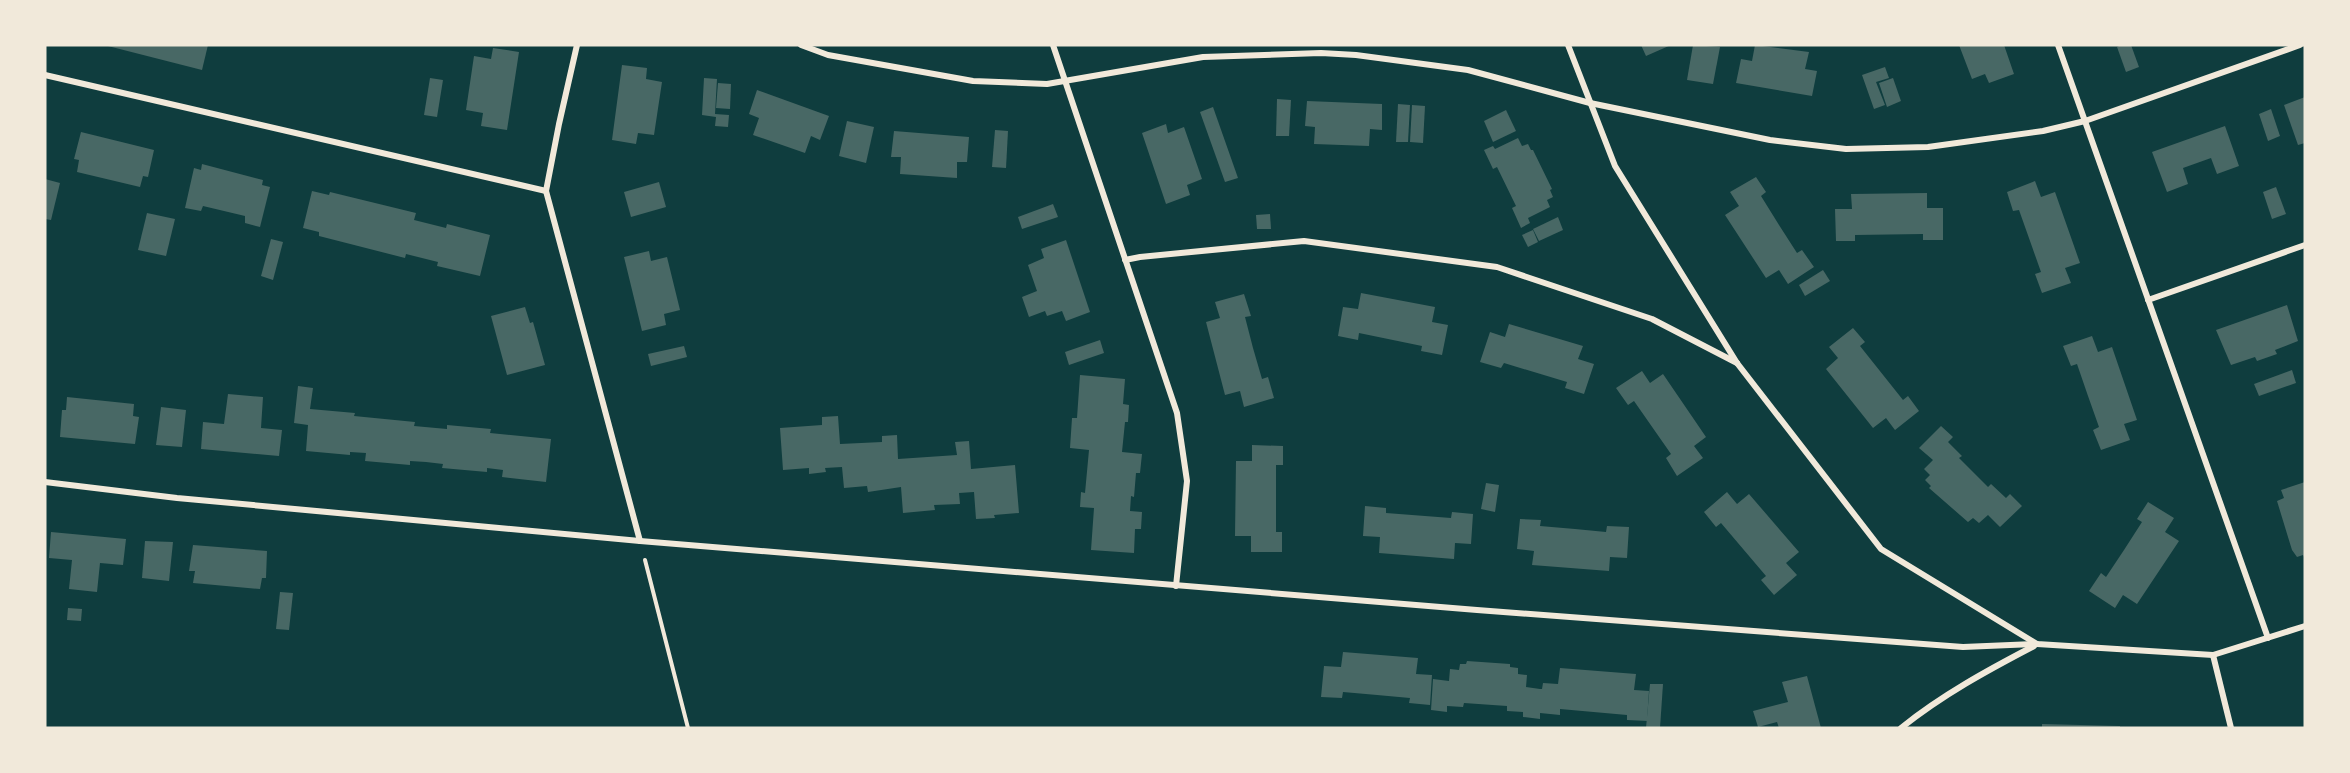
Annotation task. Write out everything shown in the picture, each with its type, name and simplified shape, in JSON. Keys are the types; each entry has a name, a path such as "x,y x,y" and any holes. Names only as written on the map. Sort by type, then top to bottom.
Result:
{"street":[{"path":"578,45 546,192 640,542"},
{"path":"801,45 828,55 973,81 1047,84 1203,57 1321,53 1356,55 1468,70 1590,103 1770,140 1846,149 1928,147 2043,131 2085,121 2300,45"},
{"path":"1053,45 1177,413 1187,482 1176,586"},
{"path":"1568,45 1615,166 1737,363 1881,549 2037,644"},
{"path":"2058,45 2268,638"},
{"path":"45,75 546,192"},
{"path":"1125,260 1304,241 1497,267 1652,319 1737,363"},
{"path":"2148,300 2305,244"},
{"path":"45,482 177,498 640,542 1963,647 2037,644 2213,655 2305,626"},
{"path":"1901,728 1921,712 1972,679 2037,644"},
{"path":"2213,655 2231,728"}],"path":[{"path":"640,542 688,728"}],"building":[{"path":"104,45 208,45 202,70"},
{"path":"1641,45 1671,45 1646,56"},
{"path":"1693,45 1720,47 1713,84 1687,80"},
{"path":"1755,45 1809,52 1805,69 1817,71 1812,96 1736,83 1741,59 1752,61"},
{"path":"1959,45 2004,45 2014,74 1989,83 1985,74 1972,79"},
{"path":"2131,45 2139,67 2126,72 2117,47"},
{"path":"493,48 519,52 507,130 481,126 483,113 466,110 474,56 491,59"},
{"path":"622,65 647,68 646,79 662,82 654,135 638,133 636,144 612,140"},
{"path":"1885,67 1889,78 1876,82 1885,105 1874,109 1862,75"},
{"path":"430,78 443,80 437,117 424,115"},
{"path":"704,78 717,79 715,114 729,115 728,127 715,126 716,117 702,115"},
{"path":"1893,78 1901,101 1887,107 1879,83"},
{"path":"718,83 731,84 730,109 716,108"},
{"path":"757,90 829,116 820,140 811,136 805,153 753,135 759,118 749,114"},
{"path":"2305,97 2305,143 2298,145 2284,105"},
{"path":"1277,99 1291,100 1289,136 1276,136"},
{"path":"1307,101 1382,104 1382,130 1370,129 1369,146 1314,144 1315,127 1305,126"},
{"path":"1398,104 1410,105 1408,142 1396,142"},
{"path":"1412,105 1425,106 1423,143 1410,142"},
{"path":"1213,107 1238,178 1225,182 1200,112"},
{"path":"2271,109 2280,136 2268,141 2259,114"},
{"path":"1506,110 1516,131 1493,142 1484,121"},
{"path":"847,121 874,127 866,163 839,156"},
{"path":"1166,124 1168,133 1184,127 1202,179 1187,185 1190,195 1166,204 1142,133"},
{"path":"2225,126 2239,166 2217,174 2211,158 2183,168 2188,184 2167,192 2152,152"},
{"path":"995,130 1008,131 1006,168 992,167"},
{"path":"894,131 969,137 967,162 957,162 957,178 900,174 901,157 891,157"},
{"path":"81,132 154,150 148,177 143,176 140,187 77,172 79,160 74,159"},
{"path":"1518,138 1522,146 1528,144 1533,150 1552,189 1550,190 1553,197 1547,200 1550,207 1528,218 1530,223 1521,228 1512,208 1516,206 1497,167 1493,169 1484,150 1493,146 1495,149"},
{"path":"202,164 263,180 262,185 270,187 260,227 245,223 245,216 203,206 201,211 185,208 194,168 201,170"},
{"path":"1756,177 1766,192 1761,196 1797,253 1802,250 1814,267 1788,284 1779,270 1766,278 1725,215 1739,206 1730,192"},
{"path":"45,179 60,183 51,220 45,219"},
{"path":"2035,181 2041,197 2055,192 2080,263 2065,268 2071,283 2042,293 2035,274 2041,272 2019,210 2013,211 2007,192"},
{"path":"659,182 666,207 631,217 624,192"},
{"path":"2276,187 2286,214 2272,219 2263,192"},
{"path":"312,191 329,195 330,192 416,213 414,220 446,228 447,224 490,235 480,276 437,266 438,262 406,254 405,258 319,236 319,232 303,228"},
{"path":"1927,193 1927,208 1943,208 1943,240 1923,240 1923,234 1855,235 1855,241 1836,241 1835,209 1852,209 1851,194"},
{"path":"1053,204 1058,217 1022,229 1018,217"},
{"path":"147,213 175,219 166,256 138,250"},
{"path":"1270,214 1271,229 1257,229 1256,215"},
{"path":"1558,217 1563,230 1539,241 1533,229"},
{"path":"1533,230 1538,242 1528,247 1522,235"},
{"path":"271,239 283,242 273,280 261,276"},
{"path":"1066,240 1090,312 1066,321 1062,311 1047,316 1045,311 1029,317 1022,297 1037,291 1028,265 1044,258 1041,249"},
{"path":"649,251 651,261 667,257 680,310 664,314 666,325 642,331 624,257"},
{"path":"1823,270 1830,281 1805,296 1799,285"},
{"path":"1361,293 1435,307 1432,322 1448,325 1442,355 1421,351 1422,346 1359,333 1358,340 1338,336 1343,307 1358,309"},
{"path":"1244,294 1251,316 1245,317 1253,348 1262,379 1268,377 1274,398 1244,407 1240,391 1225,395 1206,322 1220,318 1215,302"},
{"path":"2287,305 2298,341 2275,350 2277,354 2257,361 2255,357 2231,365 2216,330"},
{"path":"525,307 530,323 533,322 545,365 507,375 491,316"},
{"path":"1509,324 1583,346 1578,359 1594,364 1584,394 1565,388 1567,382 1504,363 1501,368 1480,362 1490,332 1505,337"},
{"path":"1853,328 1865,342 1860,346 1903,400 1908,396 1919,411 1895,430 1886,418 1873,428 1826,369 1838,358 1829,347"},
{"path":"2092,336 2098,352 2112,347 2137,420 2124,424 2130,440 2101,450 2093,430 2099,427 2077,364 2071,366 2063,346"},
{"path":"1100,340 1104,353 1069,365 1065,352"},
{"path":"684,346 687,357 651,366 648,354"},
{"path":"2292,370 2296,383 2259,396 2254,384"},
{"path":"1642,371 1650,383 1663,374 1706,437 1694,446 1703,458 1677,476 1666,458 1671,454 1634,401 1628,405 1616,388"},
{"path":"1080,375 1125,379 1123,404 1129,405 1122,452 1142,454 1140,473 1136,473 1134,497 1131,496 1130,511 1142,512 1141,529 1135,529 1134,553 1091,550 1094,508 1080,507 1081,492 1085,493 1089,450 1070,448 1072,418 1077,418"},
{"path":"298,386 313,388 310,409 415,422 414,426 447,429 447,425 491,429 490,433 551,439 546,482 502,477 503,470 487,468 487,472 442,468 443,464 426,462 410,461 410,465 365,461 366,453 350,452 350,455 306,451 308,425 294,423"},
{"path":"228,394 263,397 261,428 282,430 279,456 201,449 203,422 224,424"},
{"path":"67,397 134,404 133,416 139,417 135,444 60,437 62,410 66,410"},
{"path":"161,407 186,410 182,447 156,445"},
{"path":"838,416 840,444 882,442 882,436 897,435 898,459 957,455 955,442 969,441 971,469 1015,465 1019,513 976,519 974,492 959,493 960,504 934,505 935,510 903,513 901,487 868,492 867,486 844,488 842,467 825,468 826,472 809,474 809,468 783,470 780,428 822,425 822,417"},
{"path":"1941,426 1953,437 1948,442 1962,456 1959,458 1988,487 1991,484 2006,498 2010,494 2022,506 2000,527 1988,515 1979,523 1973,518 1968,522 1929,488 1931,486 1925,480 1930,475 1924,469 1933,460 1919,448"},
{"path":"1252,445 1283,446 1283,465 1276,465 1276,532 1282,532 1282,552 1251,552 1251,536 1235,536 1236,461 1252,461"},
{"path":"2305,482 2305,559 2303,555 2297,557 2292,550 2277,501 2284,498 2281,490"},
{"path":"1486,483 1499,485 1495,512 1481,509"},
{"path":"1727,492 1737,504 1749,494 1799,552 1786,563 1797,575 1774,595 1761,580 1766,576 1721,523 1716,527 1704,512"},
{"path":"2148,502 2174,518 2165,532 2179,541 2137,604 2123,595 2115,608 2089,591 2101,573 2106,577 2124,550 2142,522 2137,519"},
{"path":"1365,506 1386,508 1386,513 1451,518 1452,512 1473,514 1471,544 1455,543 1454,559 1379,553 1380,537 1363,536"},
{"path":"1520,519 1541,520 1540,526 1606,532 1607,526 1629,527 1627,558 1610,557 1609,571 1532,565 1534,551 1517,549"},
{"path":"51,532 126,539 123,565 100,563 97,592 69,589 72,560 49,558"},
{"path":"145,541 173,542 169,581 142,578"},
{"path":"193,545 267,551 266,578 262,578 260,589 193,583 195,571 189,571"},
{"path":"280,592 293,593 289,630 276,629"},
{"path":"68,608 82,609 81,621 67,620"},
{"path":"1343,652 1418,658 1416,674 1432,675 1430,705 1409,703 1410,698 1343,692 1342,698 1321,697 1324,666 1341,667"},
{"path":"1467,661 1510,664 1510,667 1518,668 1518,674 1527,675 1526,687 1540,689 1543,683 1558,684 1560,668 1636,674 1634,690 1649,691 1647,721 1627,720 1627,715 1560,709 1560,715 1540,713 1540,719 1523,717 1523,712 1507,711 1507,706 1464,703 1463,707 1447,706 1447,712 1431,710 1433,679 1449,681 1450,669 1459,670 1460,664 1466,664"},
{"path":"1807,676 1821,728 1779,728 1777,722 1758,727 1753,711 1788,702 1782,682"},
{"path":"1650,684 1663,684 1660,728 1646,728"},
{"path":"2042,724 2120,726 2120,728 2042,728"}]}
